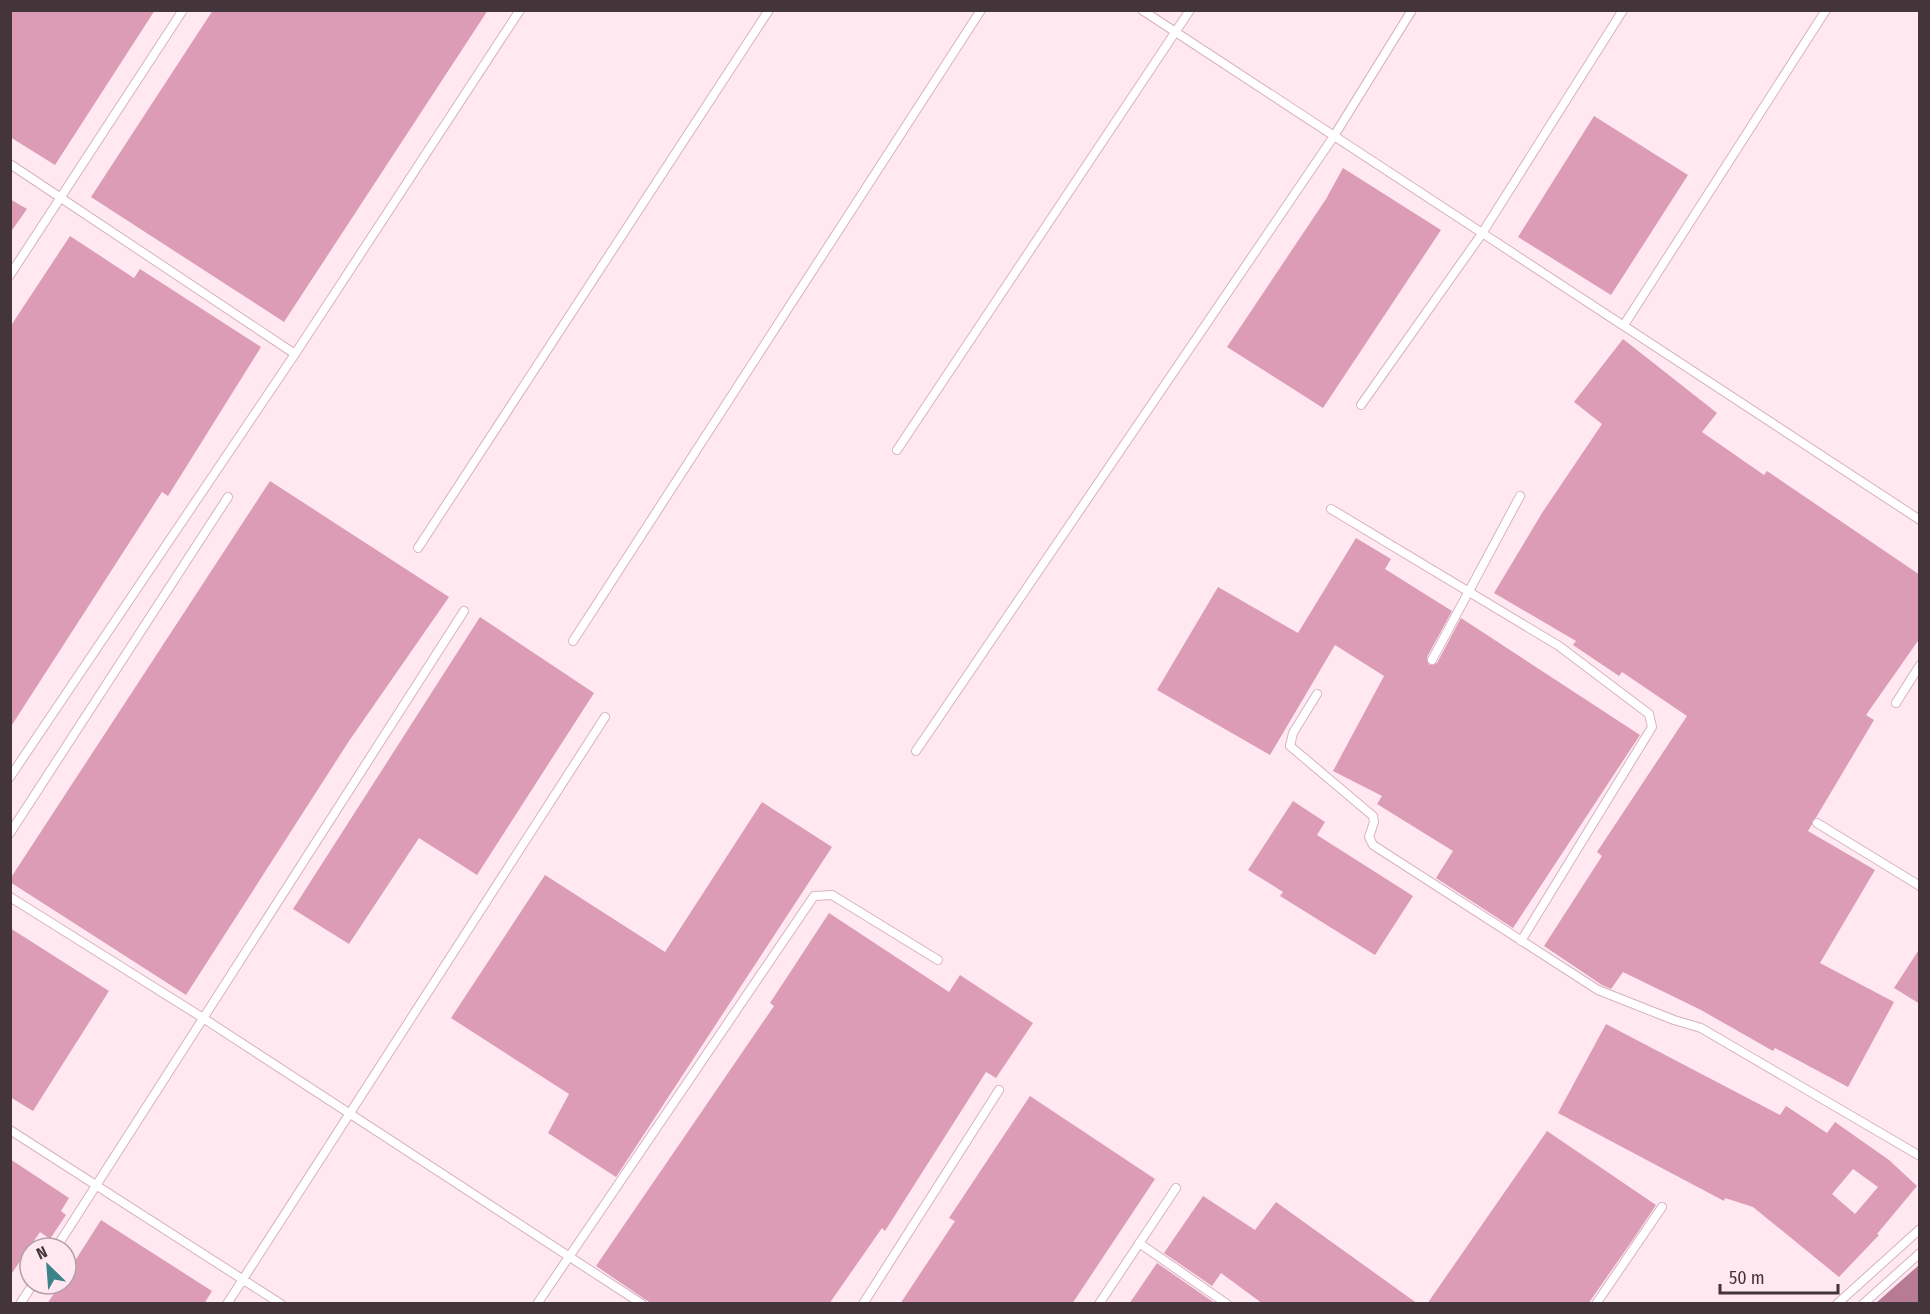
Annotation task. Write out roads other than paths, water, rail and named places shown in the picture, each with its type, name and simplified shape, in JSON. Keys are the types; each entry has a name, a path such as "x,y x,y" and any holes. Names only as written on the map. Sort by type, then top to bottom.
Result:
{"lane":[{"path":"10,275 183,10"},
{"path":"10,777 295,354 520,10"},
{"path":"418,548 769,10"},
{"path":"573,641 981,10"},
{"path":"1142,10 1481,235 1920,520"},
{"path":"897,450 1190,10"},
{"path":"916,751 1334,136 1412,10"},
{"path":"1361,405 1481,235 1623,10"},
{"path":"1623,326 1826,10"},
{"path":"10,164 295,354"},
{"path":"1432,660 1520,496"},
{"path":"10,833 228,497"},
{"path":"1331,509 1559,646 1649,714 1652,727 1521,941"},
{"path":"64,1236 464,611"},
{"path":"1896,704 1920,665"},
{"path":"1317,694 1293,733 1290,746 1372,816 1374,822 1369,837 1373,845 1598,990 1674,1020 1701,1028 1920,1156"},
{"path":"227,1304 605,717"},
{"path":"1817,822 1920,886"},
{"path":"537,1304 568,1255 814,896 832,895 938,960"},
{"path":"10,897 203,1018 642,1304"},
{"path":"864,1304 999,1090"},
{"path":"10,1130 281,1304"},
{"path":"1099,1304 1176,1188"},
{"path":"1596,1304 1662,1207"},
{"path":"1837,1304 1920,1228"},
{"path":"1139,1243 1227,1304"},
{"path":"1863,1304 1920,1253"}]}
